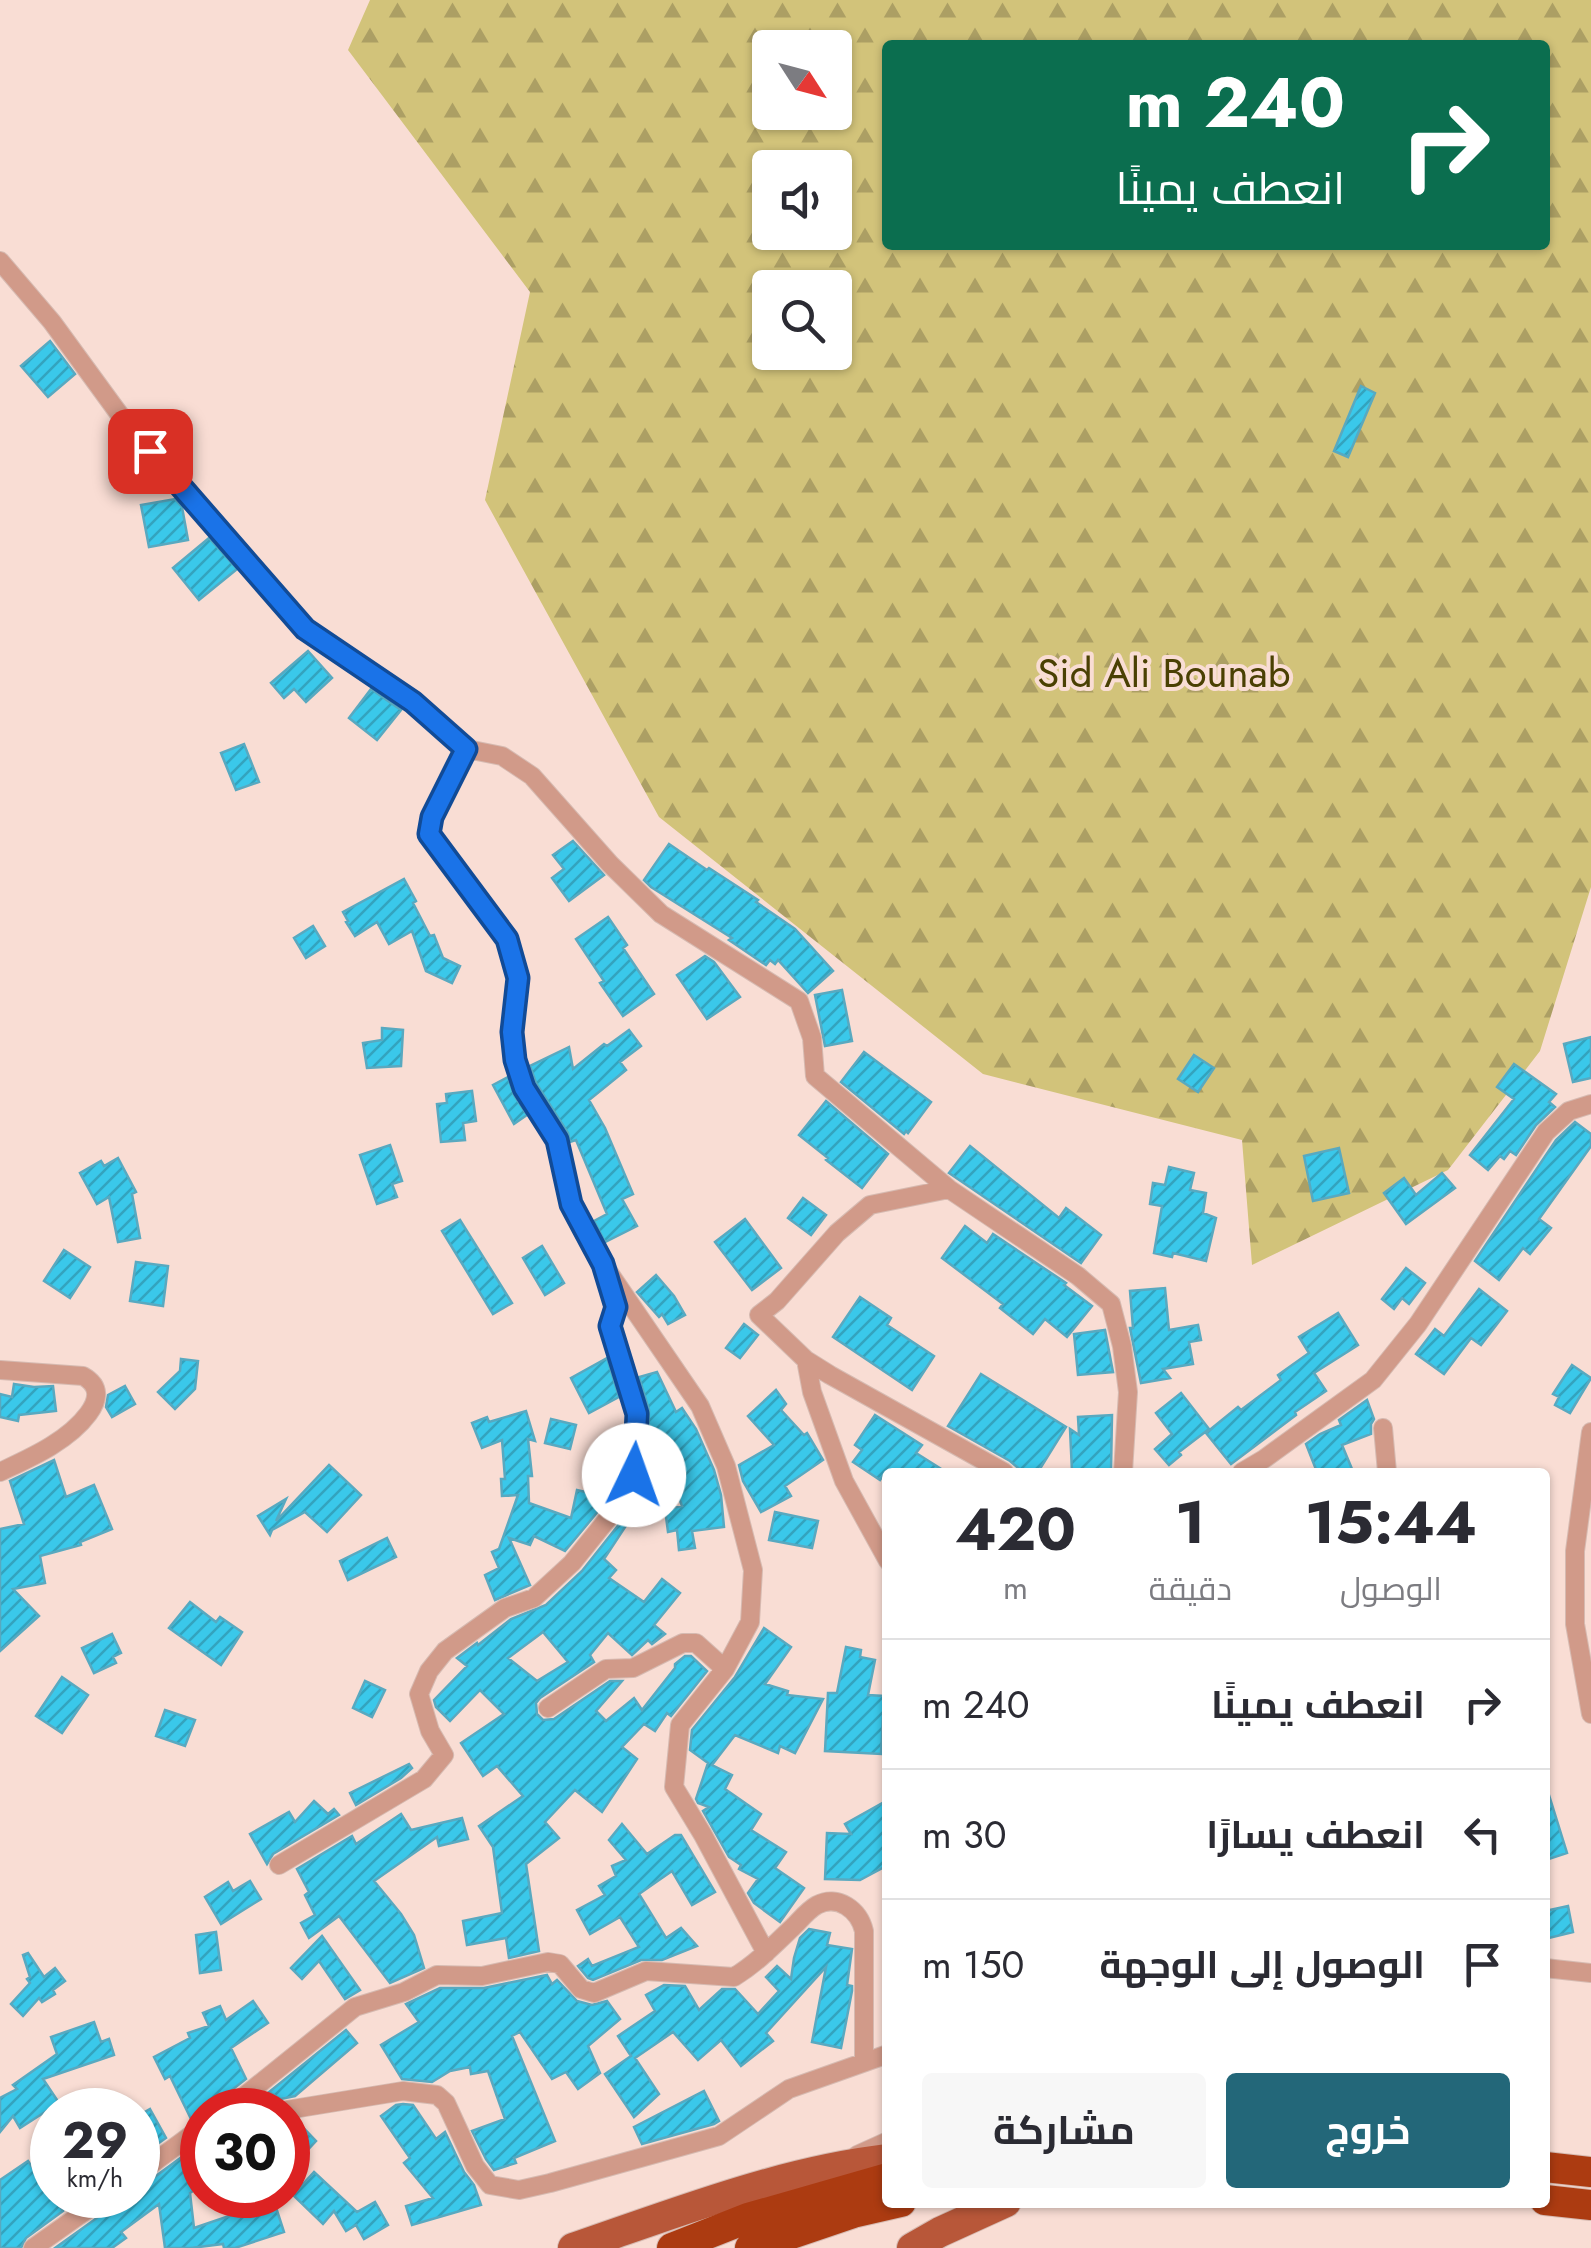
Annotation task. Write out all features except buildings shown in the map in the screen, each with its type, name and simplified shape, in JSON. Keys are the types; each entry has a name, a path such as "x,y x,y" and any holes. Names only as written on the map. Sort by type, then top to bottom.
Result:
{"highway":[{"path":"1550,2168 1591,2172"},
{"path":"672,2248 748,2218 882,2180"},
{"path":"1550,2201 1591,2205"},
{"path":"750,2248 882,2206"}],"main road":[{"path":"572,2248 746,2190 824,2169 882,2161"},
{"path":"912,2248 993,2208"}],"street":[{"path":"0,261 52,322 124,422 305,629 413,702 466,749 502,756 532,776 610,864 661,914 799,1001 812,1038 815,1076 949,1189 1078,1276 1112,1304 1128,1392 1123,1468"},
{"path":"466,749 432,817 429,834 507,939 518,978 512,1032 524,1088 557,1140 571,1204 603,1264 700,1406 726,1466 753,1570 750,1622 725,1669 680,1726 674,1788 766,1952"},
{"path":"1248,1468 1373,1380 1418,1324 1546,1132 1570,1111 1591,1104"},
{"path":"949,1189 870,1206 837,1233 759,1315 806,1360 997,1468"},
{"path":"279,1865 424,1780 444,1755 430,1732 419,1694 429,1671 445,1651 475,1628 505,1608 534,1598 572,1563 622,1501 634,1475 637,1414 610,1326 616,1307 603,1264"},
{"path":"806,1360 812,1392 844,1481 882,1550"},
{"path":"0,1370 83,1376 97,1389 98,1399 52,1446 0,1472"},
{"path":"1383,1428 1388,1468"},
{"path":"1591,1432 1587,1492 1575,1551 1591,1714"},
{"path":"548,1708 606,1670 632,1668 682,1643 696,1643 725,1669"},
{"path":"256,2088 355,2007 404,1992 437,1975 482,1976 548,1962 560,1964 581,1989 594,1993 646,1972 734,1977 824,1902 842,1903 857,1914 864,1930 864,2061"},
{"path":"1550,1969 1591,1973"},
{"path":"310,2106 403,2091 431,2093 446,2103 475,2166 490,2185 519,2190 719,2136 789,2089 882,2056"},
{"path":"824,2169 882,2144"},
{"path":"33,2248 75,2218"}],"green space":[{"name":"Sid Ali Bounab","path":"370,0 1591,0 1591,887 1540,1051 1448,1170 1252,1265 1242,1140 983,1074 659,817 485,500 530,292 348,50"}],"route":[{"path":"150,451 305,629 413,702 466,749 432,817 429,834 507,939 518,978 512,1032 515,1060 524,1088 557,1140 571,1204 603,1264 616,1307 610,1326 637,1414 634,1475"}]}
